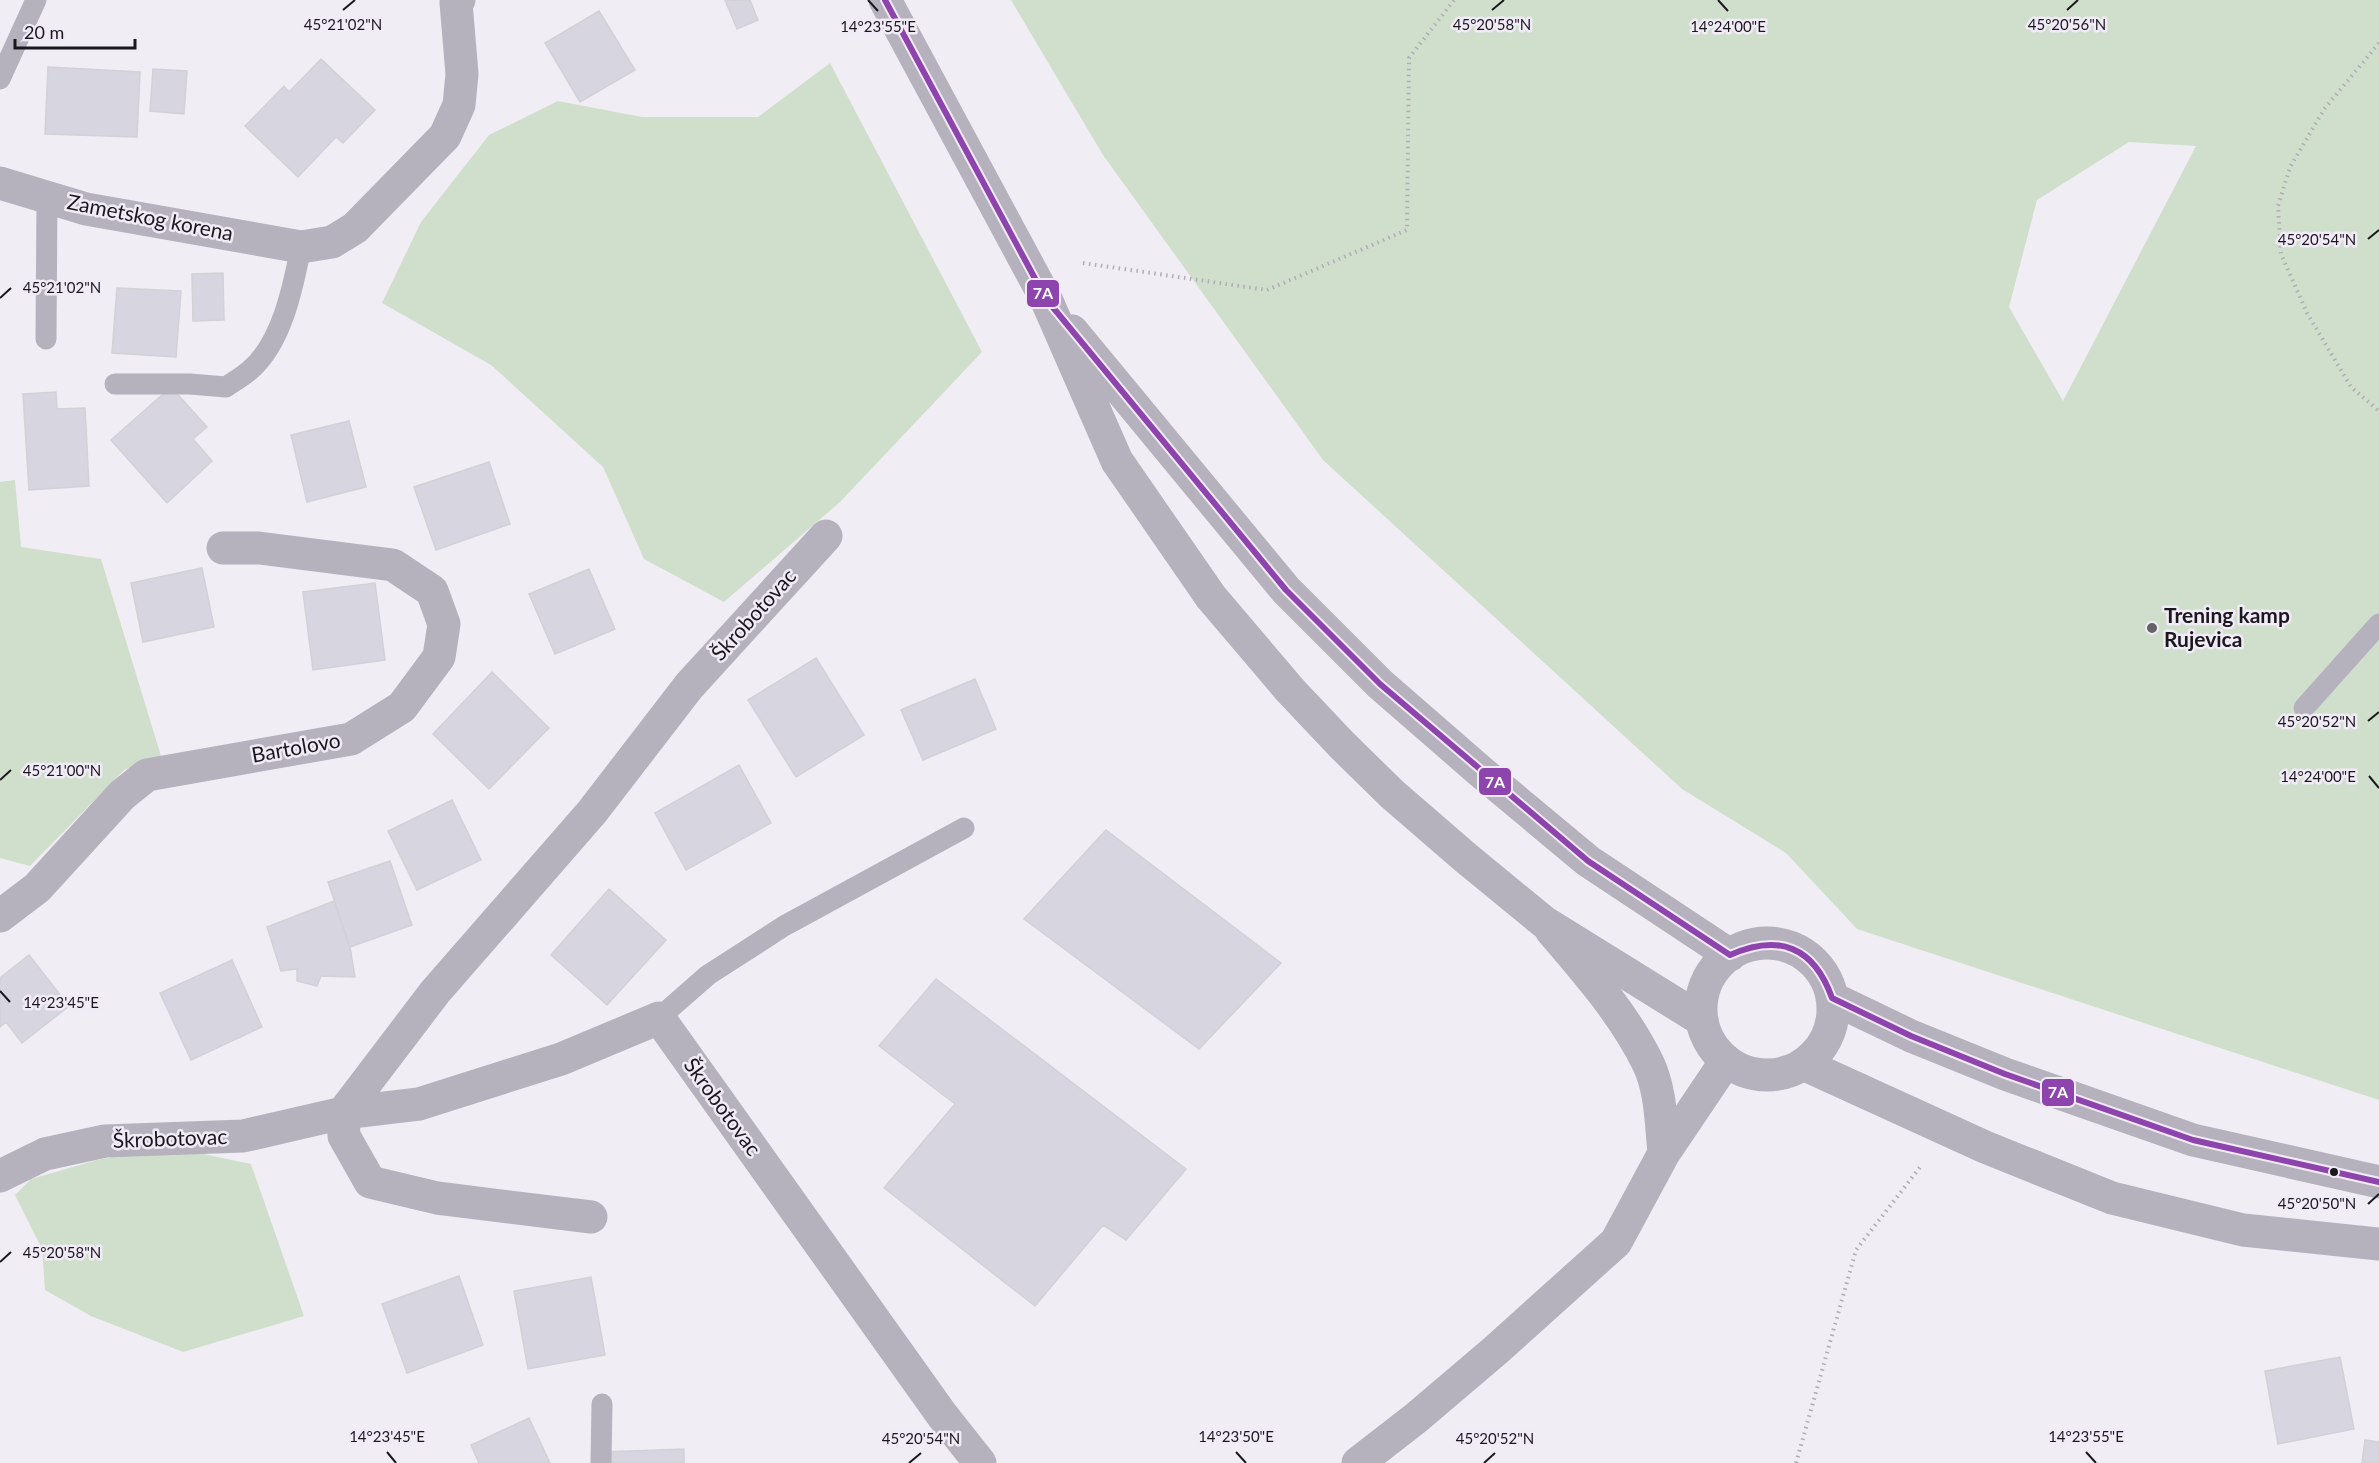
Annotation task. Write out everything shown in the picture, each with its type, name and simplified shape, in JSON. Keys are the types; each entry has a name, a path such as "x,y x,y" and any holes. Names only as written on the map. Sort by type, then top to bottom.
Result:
{"main road":[{"path":"885,0 1046,299 1117,461 1211,597 1290,690 1350,753 1417,815 1544,922 1702,1020"},
{"path":"1046,299 1287,590 1380,684 1588,861 1730,955"},
{"path":"1763,943 1787,946 1809,957 1817,965 1829,985 1833,998 1832,1023 1815,1055 1784,1073 1759,1075 1726,1061 1710,1042 1702,1020 1702,1001 1706,983 1720,963 1730,955 1751,945 1763,943"},
{"path":"1833,998 1911,1036 2005,1074 2193,1140 2379,1182"},
{"path":"1803,1064 1984,1147 2112,1198 2242,1230 2379,1244"}],"street":[{"name":"Zametskog korena","path":"0,183 86,209 301,247 332,242 355,228 445,136 459,105 462,74 456,3 459,0"},
{"name":"Škrobotovac","path":"343,1113 435,992 592,812 690,686 826,536"},
{"name":"Bartolovo","path":"0,916 37,888 122,795 147,775 351,739 402,707 439,657 444,624 432,591 393,565 259,548 223,548"},
{"path":"1544,922 1615,1009 1648,1064 1658,1099 1664,1153"},
{"name":"Škrobotovac","path":"0,1176 45,1154 105,1141 243,1136 343,1113 419,1104 561,1059 659,1018 942,1415 980,1463"},
{"path":"1358,1463 1487,1358 1616,1242 1664,1153 1726,1061"},
{"path":"343,1113 344,1136 370,1182 437,1198 591,1217"}],"lane":[{"path":"0,79 36,0"},
{"path":"46,339 47,197"},
{"path":"115,384 190,384 226,387 251,370 275,338 295,278 301,247"},
{"path":"2304,708 2379,624"},
{"path":"659,1018 708,975 774,932 964,828"},
{"path":"601,1463 602,1404"}],"path":[{"path":"1083,262 1267,290 1407,230 1409,58 1454,0"},
{"path":"2379,44 2325,108 2290,167 2278,206 2281,254 2307,313 2351,387 2379,411"},
{"path":"1796,1463 1856,1250 1921,1166"}],"green space":[{"path":"1011,0 2379,0 2379,1100 1857,929 1786,853 1682,789 1323,460 1103,155","holes":["2129,142 2196,146 2063,401 2009,307 2037,200"]},
{"path":"830,63 982,352 840,502 724,602 644,559 603,467 491,365 382,303 421,222 489,135 558,101 642,117 758,117"},
{"path":"15,480 21,547 101,559 161,756 124,770 30,866 0,858 0,482"},
{"path":"165,1146 251,1164 304,1316 183,1352 91,1316 45,1290 42,1249 15,1195 31,1179 97,1160"}],"building":[{"path":"725,0 750,0 758,20 737,29"},
{"path":"599,11 635,70 580,102 545,43"},
{"path":"321,59 375,110 343,143 336,137 298,177 245,126 284,86 289,92"},
{"path":"48,67 140,72 137,137 45,134"},
{"path":"153,69 187,71 184,114 150,111"},
{"path":"223,273 224,320 193,321 192,274"},
{"path":"117,288 181,291 176,357 112,353"},
{"path":"171,387 207,427 193,439 212,461 167,503 111,440"},
{"path":"56,392 57,409 85,408 89,486 29,490 23,394"},
{"path":"349,421 366,487 307,502 291,435"},
{"path":"489,462 510,524 436,550 414,487"},
{"path":"202,568 214,627 143,642 131,583"},
{"path":"589,569 615,629 555,654 529,594"},
{"path":"375,583 385,660 313,670 303,592"},
{"path":"816,658 864,735 796,777 748,700"},
{"path":"492,672 549,728 489,789 433,734"},
{"path":"975,679 996,729 923,760 901,710"},
{"path":"739,765 771,823 686,870 655,813"},
{"path":"452,800 481,860 417,890 388,831"},
{"path":"1106,830 1281,963 1199,1049 1024,919"},
{"path":"390,861 412,925 350,947 328,882"},
{"path":"609,889 666,940 607,1005 551,955"},
{"path":"334,901 350,947 355,977 321,976 317,986 297,981 297,969 281,971 267,927"},
{"path":"29,955 69,1006 22,1043 6,1022 0,1027 0,978"},
{"path":"232,960 262,1027 191,1060 160,993"},
{"path":"936,979 1186,1169 1126,1240 1103,1225 1035,1306 884,1188 955,1104 879,1046"},
{"path":"459,1276 483,1345 407,1373 382,1304"},
{"path":"591,1277 605,1355 528,1369 514,1291"},
{"path":"2340,1357 2354,1429 2278,1444 2265,1371"},
{"path":"529,1418 550,1463 479,1463 471,1445"},
{"path":"2365,1440 2379,1442 2379,1463 2362,1463"},
{"path":"684,1449 684,1463 603,1463 603,1452"}],"transit line":[{"name":"7A","path":"885,0 1046,299 1286,590 1380,684 1588,861 1730,955 1764,945 1779,945 1793,949 1805,956 1815,967 1832,998 1911,1036 2005,1074 2193,1140 2379,1182"}],"place":[{"name":"Trening kamp Rujevica","path":"2152,628"}]}
